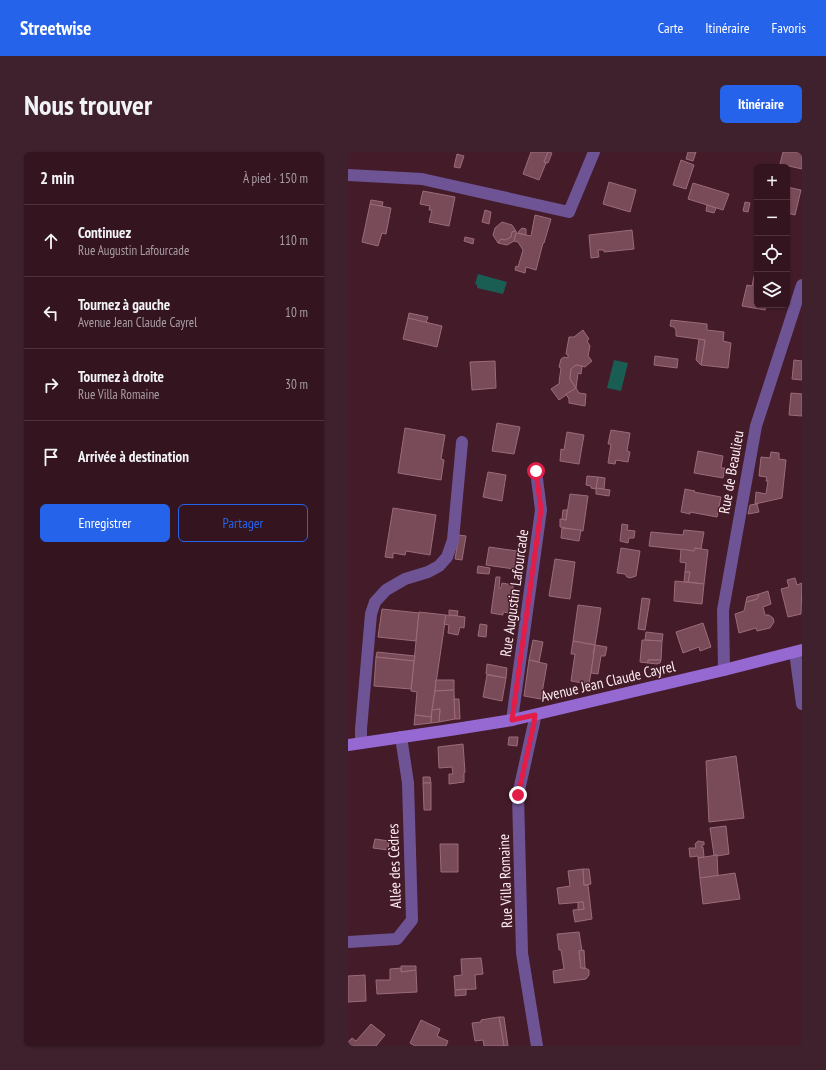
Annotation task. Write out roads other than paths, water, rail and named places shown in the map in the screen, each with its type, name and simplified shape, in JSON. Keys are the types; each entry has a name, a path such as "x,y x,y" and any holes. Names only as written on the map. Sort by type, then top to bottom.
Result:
{"main road":[{"name":"Avenue Jean Claude Cayrel","path":"348,745 512,720 798,651"}],"street":[{"path":"348,175 422,179 569,212 594,152"},
{"name":"Rue de Beaulieu","path":"724,670 723,610 756,426 802,285"},
{"path":"361,743 360,729 371,614 375,602 386,590 405,578 428,572 439,566 447,557 453,540 462,442"},
{"name":"Rue Augustin Lafourcade","path":"512,720 541,510 536,471"},
{"path":"798,651 802,704"},
{"name":"Rue Villa Romaine","path":"535,715 518,795 522,953 538,1046"},
{"name":"Allée des Cèdres","path":"348,942 397,939 412,920 408,783 401,737"}]}
